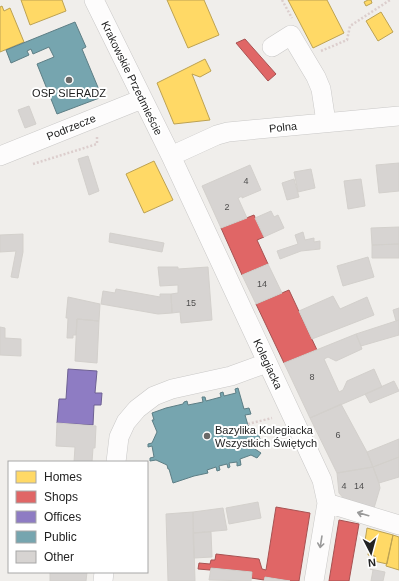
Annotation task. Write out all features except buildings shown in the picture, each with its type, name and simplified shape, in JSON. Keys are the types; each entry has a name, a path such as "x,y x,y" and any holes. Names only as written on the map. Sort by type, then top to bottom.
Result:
{"street":[{"name":"Krakowskie Przedmieście","path":"94,0 170,156"},
{"path":"272,47 291,35 316,77 321,89 326,122"},
{"name":"Podrzecze","path":"0,156 142,98"},
{"name":"Polna","path":"170,156 217,135 228,132 399,116"},
{"name":"Kolegiacka","path":"170,156 322,480 327,503 314,581"},
{"path":"116,461 119,437 126,422 137,409 154,396 172,389 231,376 267,363"},
{"path":"327,503 399,524"}],"path":[{"path":"319,53 347,40 350,26 390,0"},
{"path":"30,165 97,144 96,132"},
{"path":"248,424 277,417"}],"place":[{"name":"OSP SIERADZ","path":"69,80"},
{"name":"Bazylika Kolegiacka Wszystkich Świętych","path":"207,436"}]}
